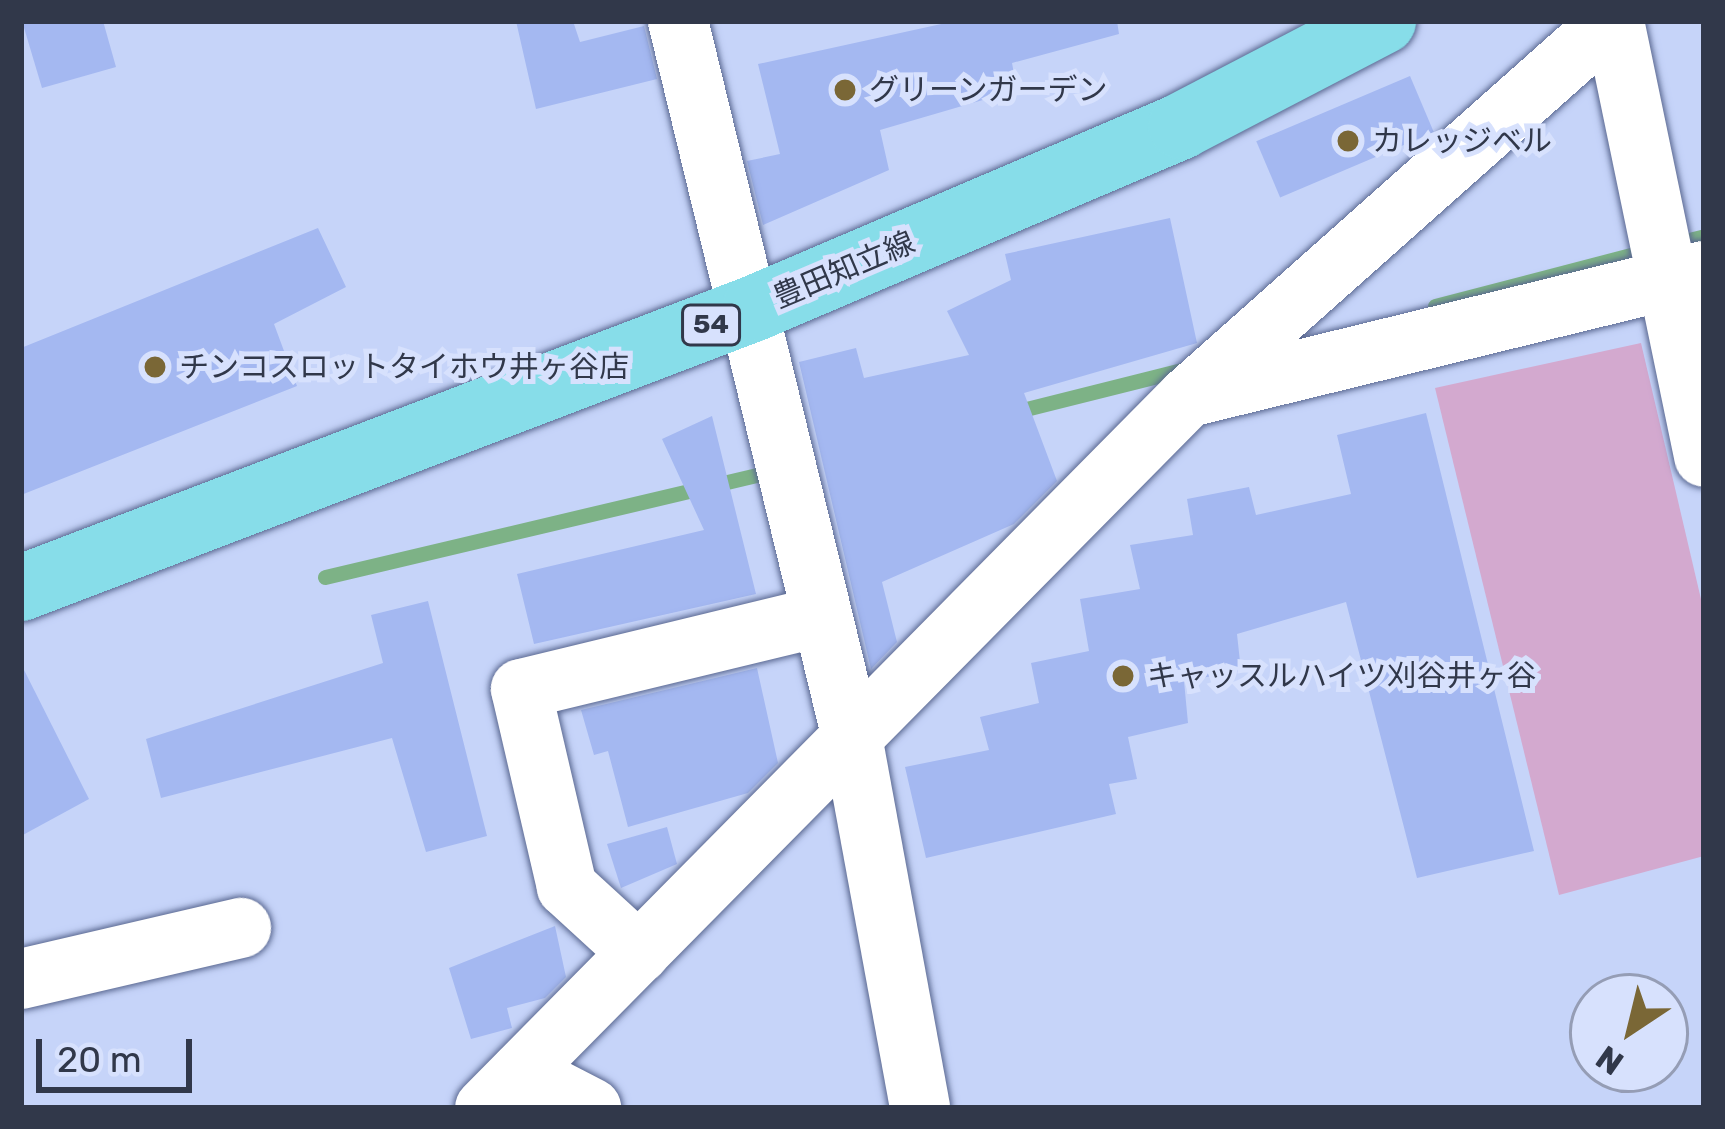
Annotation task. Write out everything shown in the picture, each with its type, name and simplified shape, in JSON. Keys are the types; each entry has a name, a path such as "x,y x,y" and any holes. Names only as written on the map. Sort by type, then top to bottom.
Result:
{"main road":[{"name":"豊田知立線","path":"21,588 755,308 1181,126 1383,21"}],"street":[{"path":"678,21 755,308 819,617 853,742 920,1108"},
{"path":"503,1090 853,742 1188,397 1612,21 1683,276 1704,457"},
{"path":"1188,397 1683,276"},
{"path":"639,953 566,887 521,689 819,617"},
{"path":"21,979 242,928"},
{"path":"503,1090 591,1108"}],"shaded area":[{"path":"1641,343 1704,612 1704,856 1559,895 1435,388"}],"building":[{"path":"22,21 103,21 116,67 42,88"},
{"path":"516,21 573,21 580,42 644,26 657,79 536,109"},
{"path":"955,21 1117,21 1119,34 1012,63 1017,90 880,130 889,170 763,225 747,161 780,154 758,64"},
{"name":"カレッジベル","path":"1410,76 1434,132 1280,197 1256,141"},
{"path":"1170,218 1197,343 1024,393 1057,481 1014,524 882,582 897,642 871,669 799,362 856,348 864,378 969,355 947,311 1011,280 1005,254"},
{"name":"チンコスロットタイホウ井ヶ谷店","path":"318,228 346,287 274,324 297,386 21,495 21,348"},
{"path":"1426,413 1534,851 1417,878 1346,602 1237,634 1241,671 1184,681 1188,723 1128,737 1137,779 1109,784 1116,814 926,858 905,767 989,750 980,717 1039,703 1031,663 1089,651 1080,599 1140,589 1130,545 1193,535 1187,499 1249,487 1256,515 1351,494 1337,435"},
{"path":"712,416 756,594 534,644 517,574 704,530 662,439"},
{"path":"428,601 487,836 426,852 392,738 161,798 146,739 383,663 371,615"},
{"path":"21,664 89,799 21,836"},
{"path":"757,668 778,763 748,793 628,827 608,751 594,755 581,710"},
{"path":"667,827 677,864 621,888 607,844"},
{"path":"555,926 566,977 545,998 507,1008 512,1028 471,1039 449,968"}],"waterway":[{"path":"1673,244 1704,236"},
{"path":"1435,306 1650,250"},
{"path":"1010,413 1185,369"},
{"path":"325,577 777,470"}],"place":[{"name":"グリーンガーデン","path":"845,90"},
{"name":"カレッジベル","path":"1348,141"},
{"name":"チンコスロットタイホウ井ヶ谷店","path":"155,367"},
{"name":"キャッスルハイツ刈谷井ヶ谷","path":"1123,676"}]}
